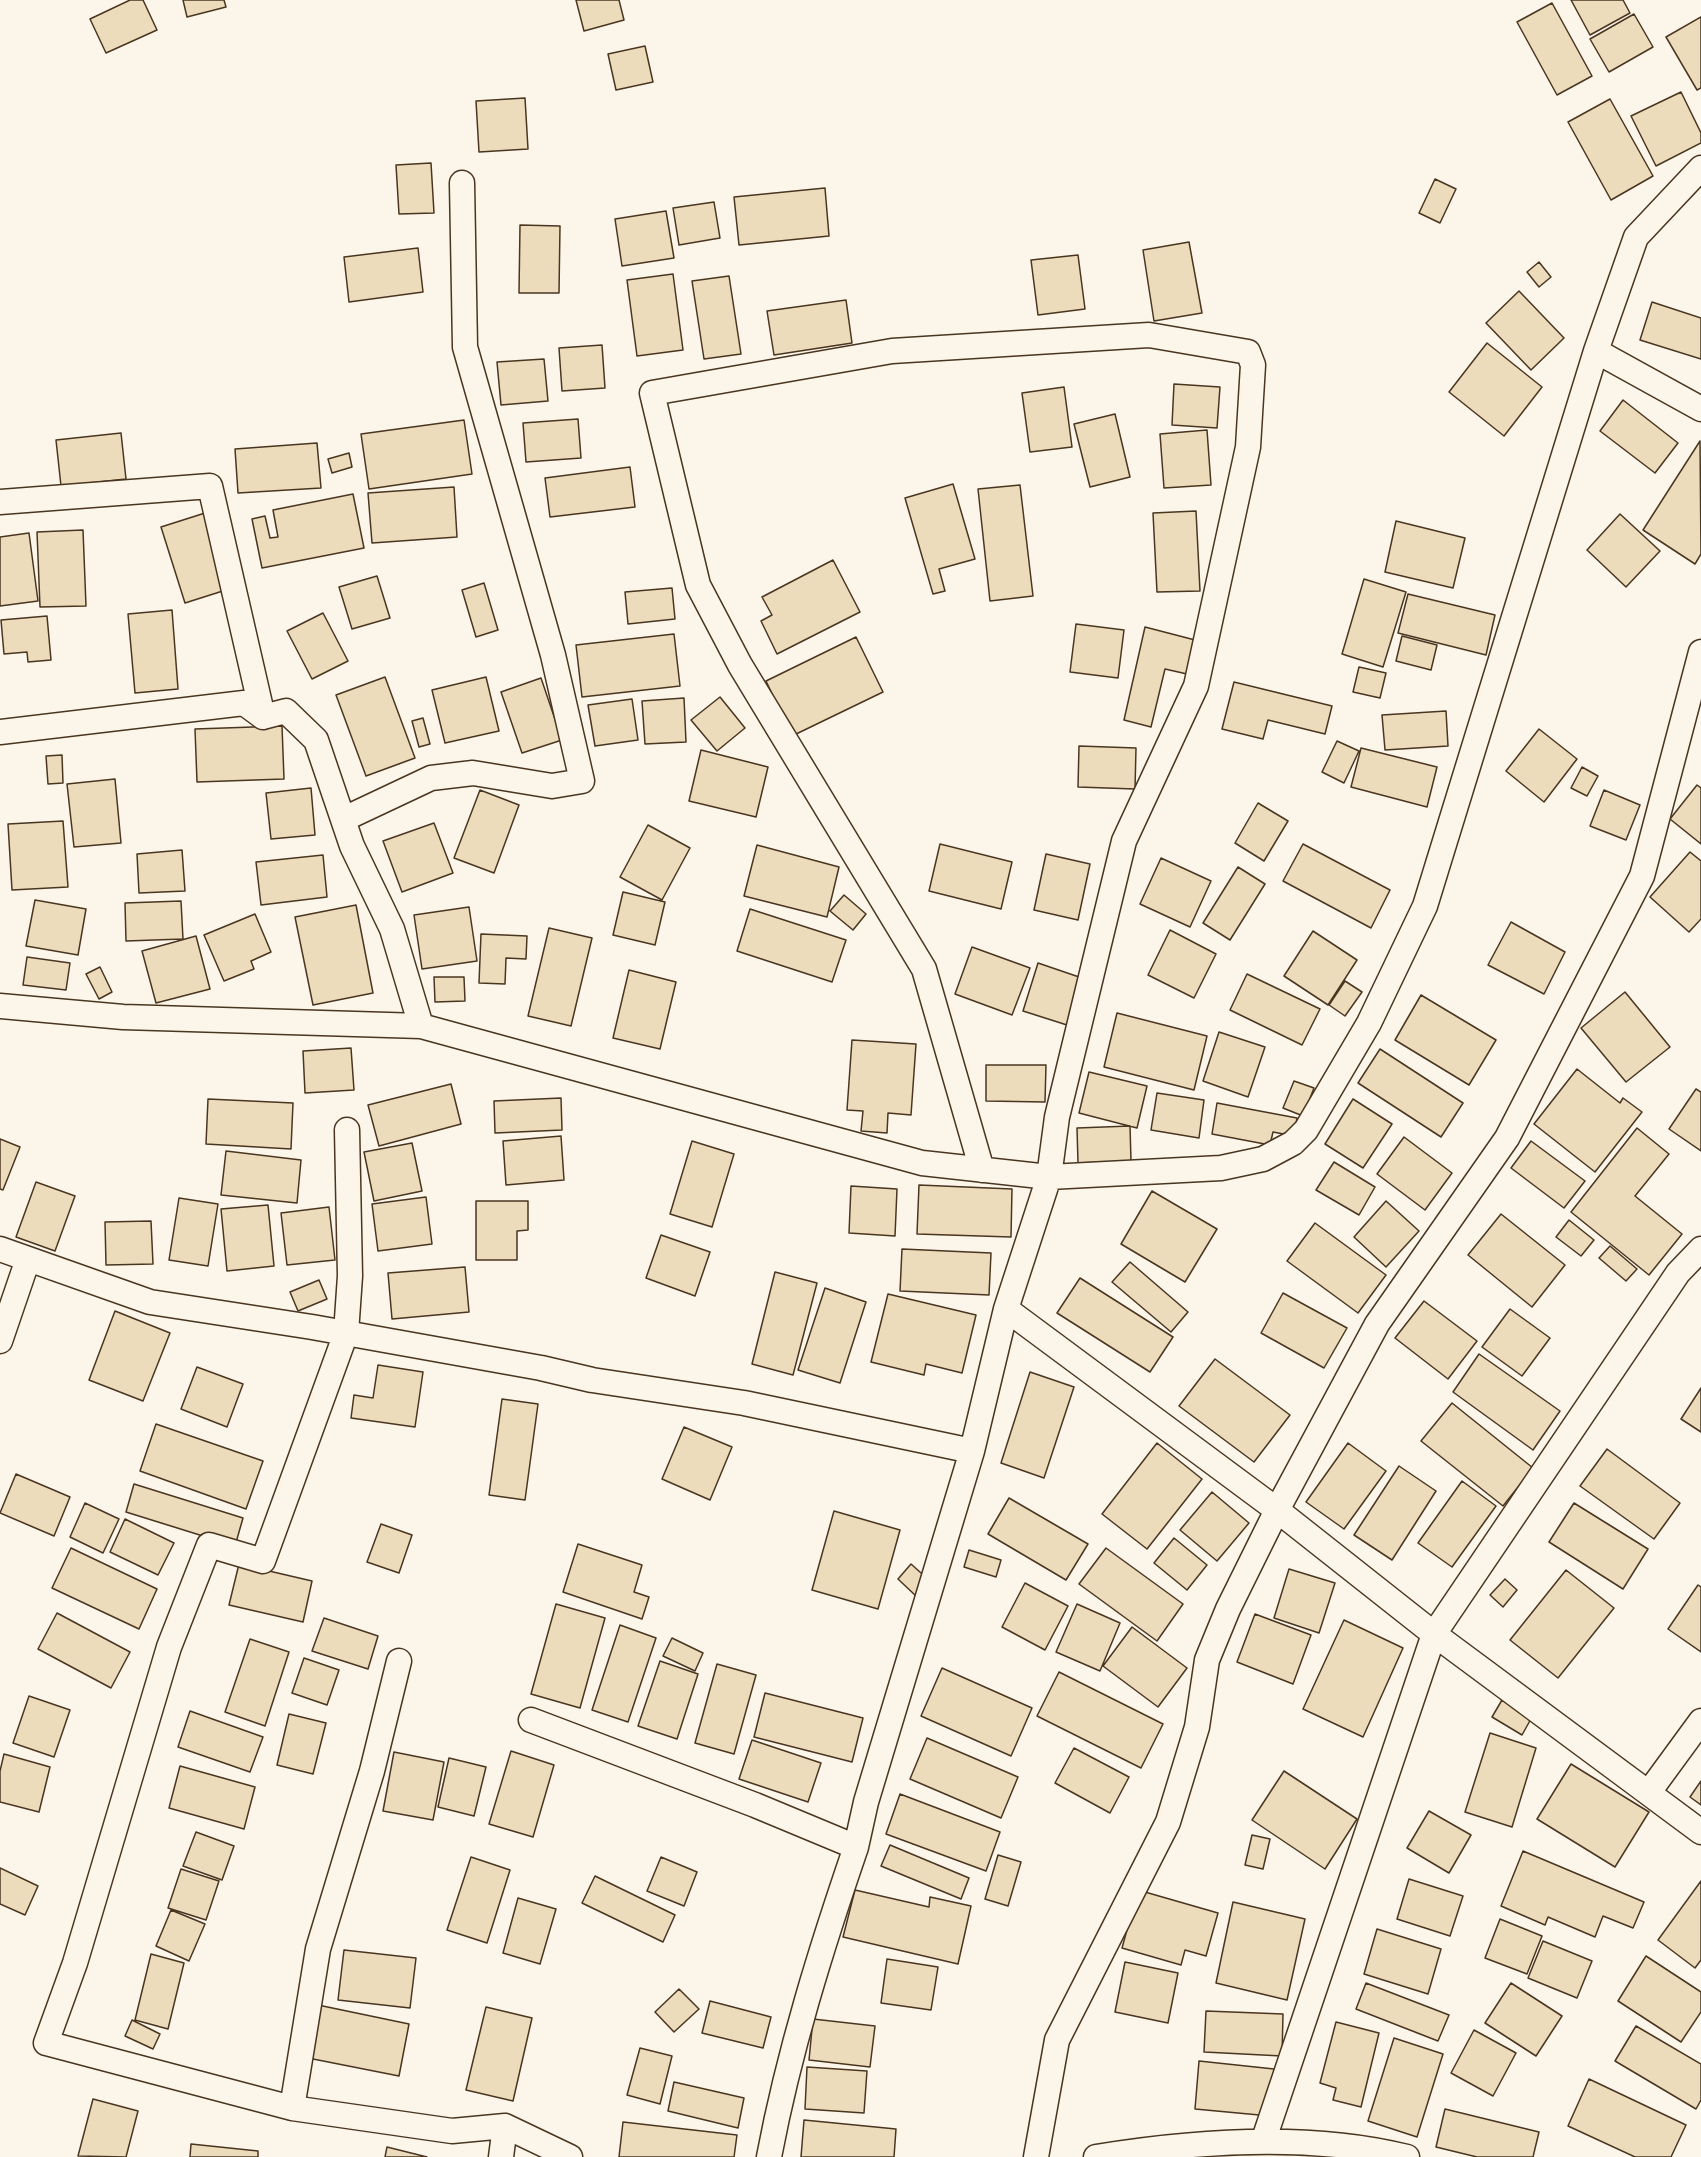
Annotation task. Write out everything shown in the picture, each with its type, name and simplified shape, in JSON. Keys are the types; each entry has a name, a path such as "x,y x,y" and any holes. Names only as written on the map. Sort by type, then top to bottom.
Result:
{"street":[{"path":"0,1006 123,1017 421,1026 922,1162 982,1170 1049,1177 1221,1168 1263,1159 1293,1143 1306,1130 1369,1023 1425,906 1596,351 1636,237 1701,168"},
{"path":"344,819 431,778 473,774 552,786 582,780 553,655 465,347 462,183"},
{"path":"769,2157 782,2090 972,1451 1006,1309 1049,1177 1057,1117 1124,842 1196,686 1248,447 1253,365 1248,352 1149,335 892,351 652,393 698,585 740,665 924,969 982,1170"},
{"path":"1596,351 1701,409"},
{"path":"1,499 210,486 263,717"},
{"path":"1036,2157 1057,2040 1168,1822 1197,1727 1208,1660 1228,1609 1277,1510 1377,1324 1507,1138 1642,876 1701,652"},
{"path":"0,732 244,703 263,717"},
{"path":"263,717 286,711 316,740 352,846 392,929 421,1026"},
{"path":"347,1130 350,1276 346,1333 263,1561 208,1545 169,1647 75,1963 46,2043 292,2108 452,2131 505,2126 570,2157"},
{"path":"0,1249 150,1302 346,1333 540,1368 592,1380 744,1403 972,1451"},
{"path":"1263,2142 1434,1634 1678,1273 1701,1249"},
{"path":"0,1341 28,1259"},
{"path":"1006,1309 1277,1510 1434,1634 1701,1832"},
{"path":"292,2108 318,1950 372,1772 399,1661"},
{"path":"531,1720 755,1805 856,1847"},
{"path":"1649,1792 1701,1721"},
{"path":"501,2157 505,2126"},
{"path":"1096,2157 1145,2149 1263,2142 1371,2148 1407,2157"}],"building":[{"path":"130,0 143,0 157,30 106,53 90,19"},
{"path":"183,0 224,0 226,7 187,17"},
{"path":"576,0 619,0 624,20 584,31"},
{"path":"1571,0 1623,0 1630,13 1590,35"},
{"path":"1552,3 1592,76 1557,95 1517,22"},
{"path":"1634,14 1653,47 1609,72 1590,39"},
{"path":"1701,17 1701,88 1697,90 1666,37"},
{"path":"645,46 653,82 616,90 608,54"},
{"path":"1681,92 1701,133 1701,143 1656,166 1631,116"},
{"path":"525,98 528,149 479,152 476,101"},
{"path":"1610,99 1653,176 1611,200 1568,122"},
{"path":"431,163 434,213 399,214 396,165"},
{"path":"1435,179 1456,189 1440,223 1419,213"},
{"path":"825,188 829,236 739,245 734,197"},
{"path":"714,202 720,238 679,245 673,208"},
{"path":"666,211 674,258 622,266 615,219"},
{"path":"520,225 560,226 559,293 519,293"},
{"path":"1189,242 1202,313 1154,321 1143,250"},
{"path":"418,248 423,292 349,302 344,257"},
{"path":"1078,255 1085,309 1038,315 1031,260"},
{"path":"1539,262 1551,277 1539,287 1527,272"},
{"path":"673,274 683,350 637,356 627,280"},
{"path":"729,276 741,354 704,359 692,281"},
{"path":"1519,291 1564,338 1531,370 1486,323"},
{"path":"846,300 852,343 774,355 767,311"},
{"path":"1652,302 1701,318 1701,359 1640,340"},
{"path":"1487,343 1542,387 1504,436 1449,392"},
{"path":"602,345 605,388 562,391 559,348"},
{"path":"544,359 548,401 501,405 497,362"},
{"path":"1174,384 1220,387 1217,428 1172,425"},
{"path":"1064,387 1072,447 1030,452 1022,393"},
{"path":"1623,400 1678,443 1655,473 1600,431"},
{"path":"1115,414 1130,477 1090,487 1074,424"},
{"path":"578,419 581,458 526,462 523,423"},
{"path":"464,420 472,474 369,489 361,434"},
{"path":"1207,430 1211,485 1164,488 1160,434"},
{"path":"121,433 126,479 61,486 56,440"},
{"path":"1700,441 1701,554 1695,564 1643,530"},
{"path":"317,443 321,488 238,493 235,449"},
{"path":"349,453 352,467 332,473 328,459"},
{"path":"630,467 635,507 550,517 545,478"},
{"path":"953,484 975,559 939,569 945,591 933,594 905,498"},
{"path":"1020,485 1033,596 990,601 978,489"},
{"path":"454,487 457,537 372,543 368,493"},
{"path":"353,494 364,548 262,568 252,519 265,516 270,538 278,537 273,510"},
{"path":"1196,511 1200,591 1157,592 1153,513"},
{"path":"205,513 229,589 185,603 161,527"},
{"path":"1620,514 1660,551 1626,587 1587,550"},
{"path":"1396,521 1465,538 1453,588 1385,572"},
{"path":"83,530 86,606 40,607 37,532"},
{"path":"29,533 38,601 0,606 0,537"},
{"path":"833,560 860,612 777,654 761,621 772,615 762,597"},
{"path":"377,576 390,618 352,629 339,587"},
{"path":"1364,579 1406,592 1383,667 1342,654"},
{"path":"484,583 498,630 476,637 462,590"},
{"path":"672,588 675,619 628,624 625,592"},
{"path":"1408,594 1495,615 1486,655 1398,633"},
{"path":"172,610 178,689 135,693 128,614"},
{"path":"323,613 348,661 312,679 287,631"},
{"path":"47,616 51,660 28,662 27,652 4,654 1,620"},
{"path":"1076,624 1124,630 1118,678 1070,672"},
{"path":"1145,627 1195,640 1187,674 1165,669 1151,727 1124,720"},
{"path":"674,634 680,686 582,697 576,645"},
{"path":"1402,636 1437,645 1431,670 1396,661"},
{"path":"856,637 883,692 792,736 766,681"},
{"path":"1359,667 1386,673 1380,698 1353,692"},
{"path":"385,677 415,758 366,776 336,695"},
{"path":"486,677 499,731 445,743 432,690"},
{"path":"541,678 562,740 522,753 501,692"},
{"path":"1234,682 1332,706 1325,734 1268,720 1263,739 1222,729"},
{"path":"720,697 745,728 717,751 691,720"},
{"path":"684,698 686,742 645,744 642,701"},
{"path":"632,699 638,740 595,746 588,705"},
{"path":"1446,711 1448,746 1385,750 1382,715"},
{"path":"423,718 430,744 419,747 412,721"},
{"path":"282,726 284,779 197,782 195,729"},
{"path":"1539,729 1577,759 1544,802 1506,771"},
{"path":"1337,741 1359,751 1344,783 1322,772"},
{"path":"1079,746 1136,748 1135,789 1078,787"},
{"path":"1361,748 1437,767 1427,807 1351,787"},
{"path":"701,750 768,767 756,817 689,801"},
{"path":"62,755 63,783 48,784 46,756"},
{"path":"1582,767 1598,776 1587,796 1571,788"},
{"path":"115,779 121,843 74,847 67,784"},
{"path":"1697,785 1701,788 1701,844 1670,819"},
{"path":"311,788 315,835 271,839 266,793"},
{"path":"480,790 519,805 494,873 454,858"},
{"path":"1604,790 1640,805 1626,840 1590,826"},
{"path":"1258,803 1288,821 1264,861 1235,843"},
{"path":"63,821 68,887 12,890 8,824"},
{"path":"434,823 453,873 402,892 383,841"},
{"path":"648,825 690,848 662,900 620,877"},
{"path":"940,844 1012,862 1001,909 929,891"},
{"path":"1303,844 1390,890 1371,928 1283,881"},
{"path":"757,845 839,867 827,917 744,896"},
{"path":"182,850 185,891 139,893 137,854"},
{"path":"1690,852 1701,861 1701,919 1689,932 1650,897"},
{"path":"1046,854 1090,864 1078,920 1034,910"},
{"path":"323,855 327,897 261,905 256,862"},
{"path":"1161,858 1211,881 1190,927 1140,904"},
{"path":"1238,867 1265,884 1230,940 1203,923"},
{"path":"623,892 665,902 655,945 613,935"},
{"path":"844,895 866,914 853,930 830,911"},
{"path":"35,900 86,909 78,955 26,946"},
{"path":"181,901 183,939 126,941 125,903"},
{"path":"356,905 373,993 313,1005 295,917"},
{"path":"469,907 477,961 422,969 414,915"},
{"path":"750,909 846,940 832,982 737,951"},
{"path":"255,914 271,952 251,961 254,969 224,981 204,935"},
{"path":"1511,922 1565,952 1544,994 1488,965"},
{"path":"549,928 592,938 571,1026 528,1016"},
{"path":"1170,930 1216,954 1194,998 1148,975"},
{"path":"1313,931 1357,960 1328,1005 1284,976"},
{"path":"481,934 527,936 526,959 506,958 505,984 479,983"},
{"path":"196,936 210,989 156,1003 142,951"},
{"path":"972,947 1030,968 1012,1015 955,994"},
{"path":"27,957 70,963 66,990 23,985"},
{"path":"1038,963 1082,978 1067,1025 1023,1011"},
{"path":"100,967 112,992 99,999 86,974"},
{"path":"629,970 676,982 660,1049 613,1038"},
{"path":"1247,974 1320,1009 1302,1045 1230,1010"},
{"path":"434,977 464,977 465,1001 435,1002"},
{"path":"1345,981 1362,992 1345,1016 1329,1005"},
{"path":"1625,992 1670,1047 1626,1082 1581,1028"},
{"path":"1421,995 1496,1040 1469,1085 1395,1040"},
{"path":"1117,1013 1207,1036 1194,1090 1104,1067"},
{"path":"1219,1032 1265,1047 1248,1097 1203,1081"},
{"path":"852,1040 916,1044 911,1115 888,1113 887,1133 861,1131 863,1111 847,1110"},
{"path":"351,1048 354,1090 305,1093 303,1051"},
{"path":"1380,1049 1463,1103 1441,1137 1358,1083"},
{"path":"986,1065 1046,1065 1045,1102 986,1101"},
{"path":"1577,1069 1620,1103 1623,1098 1642,1112 1595,1172 1534,1124"},
{"path":"1089,1072 1147,1086 1137,1128 1079,1113"},
{"path":"1294,1081 1314,1088 1303,1116 1283,1108"},
{"path":"451,1084 461,1124 379,1146 368,1105"},
{"path":"1696,1089 1701,1092 1701,1151 1669,1129"},
{"path":"1157,1093 1204,1100 1199,1138 1151,1130"},
{"path":"561,1098 562,1130 495,1133 494,1101"},
{"path":"208,1099 293,1103 291,1149 206,1144"},
{"path":"1353,1099 1392,1124 1363,1168 1325,1144"},
{"path":"1217,1103 1297,1118 1294,1136 1273,1132 1270,1145 1212,1134"},
{"path":"1130,1126 1131,1161 1078,1163 1077,1128"},
{"path":"1637,1128 1669,1154 1635,1196 1682,1234 1649,1275 1571,1212"},
{"path":"561,1136 564,1180 506,1185 503,1141"},
{"path":"1404,1137 1452,1173 1425,1210 1377,1174"},
{"path":"0,1139 20,1147 3,1190 0,1189"},
{"path":"692,1141 734,1154 712,1227 670,1214"},
{"path":"1531,1141 1585,1181 1564,1208 1511,1168"},
{"path":"412,1143 422,1191 374,1201 364,1152"},
{"path":"226,1151 301,1160 297,1203 221,1195"},
{"path":"1334,1162 1375,1187 1359,1215 1316,1190"},
{"path":"36,1182 75,1196 55,1251 16,1237"},
{"path":"919,1185 1012,1189 1011,1237 917,1234"},
{"path":"851,1186 897,1189 895,1236 849,1233"},
{"path":"1152,1191 1217,1229 1185,1282 1121,1244"},
{"path":"426,1197 432,1244 378,1251 372,1204"},
{"path":"179,1198 218,1204 208,1266 169,1260"},
{"path":"476,1201 528,1201 528,1230 517,1231 517,1260 476,1260"},
{"path":"1386,1201 1419,1231 1386,1267 1354,1237"},
{"path":"268,1205 274,1266 227,1271 221,1209"},
{"path":"329,1207 335,1260 287,1265 281,1213"},
{"path":"1501,1214 1565,1265 1532,1307 1468,1255"},
{"path":"1569,1220 1594,1240 1581,1256 1556,1237"},
{"path":"151,1221 153,1264 106,1265 105,1222"},
{"path":"1315,1223 1386,1275 1358,1313 1287,1261"},
{"path":"661,1235 710,1252 695,1296 646,1278"},
{"path":"1610,1246 1637,1269 1626,1281 1599,1258"},
{"path":"902,1249 991,1253 989,1295 900,1291"},
{"path":"1130,1262 1188,1312 1171,1332 1112,1282"},
{"path":"465,1267 469,1312 392,1319 388,1273"},
{"path":"775,1272 817,1283 793,1375 752,1364"},
{"path":"1080,1278 1173,1337 1150,1372 1057,1313"},
{"path":"319,1280 327,1299 298,1311 290,1292"},
{"path":"825,1288 866,1302 840,1383 798,1370"},
{"path":"1283,1293 1347,1328 1324,1368 1261,1333"},
{"path":"888,1294 976,1315 962,1373 926,1364 924,1375 871,1362"},
{"path":"1424,1301 1477,1341 1448,1379 1395,1338"},
{"path":"1510,1309 1550,1338 1522,1376 1482,1347"},
{"path":"115,1311 170,1333 143,1401 89,1380"},
{"path":"1479,1354 1560,1411 1533,1450 1453,1392"},
{"path":"1215,1359 1290,1415 1254,1462 1179,1406"},
{"path":"378,1365 423,1372 415,1427 351,1418 354,1395 373,1398"},
{"path":"197,1367 243,1384 227,1427 181,1409"},
{"path":"1030,1372 1074,1387 1044,1478 1001,1463"},
{"path":"1701,1388 1701,1432 1681,1419"},
{"path":"502,1399 538,1404 525,1500 489,1495"},
{"path":"1452,1403 1533,1468 1503,1506 1421,1441"},
{"path":"156,1424 263,1461 246,1509 140,1471"},
{"path":"684,1427 732,1447 710,1500 662,1479"},
{"path":"1157,1443 1202,1479 1147,1549 1102,1514"},
{"path":"1348,1443 1386,1471 1344,1529 1306,1502"},
{"path":"1607,1449 1680,1503 1654,1539 1580,1486"},
{"path":"1399,1466 1436,1491 1392,1560 1354,1535"},
{"path":"16,1474 70,1497 54,1536 0,1513"},
{"path":"1462,1481 1496,1506 1452,1567 1418,1543"},
{"path":"134,1484 243,1518 235,1546 126,1512"},
{"path":"1212,1492 1249,1523 1217,1561 1180,1530"},
{"path":"1009,1498 1088,1544 1066,1580 988,1534"},
{"path":"85,1503 119,1519 103,1553 70,1537"},
{"path":"1574,1503 1648,1549 1623,1589 1549,1542"},
{"path":"834,1511 900,1530 878,1609 812,1590"},
{"path":"125,1519 174,1543 158,1575 110,1552"},
{"path":"381,1524 412,1535 399,1573 367,1562"},
{"path":"1174,1538 1207,1565 1187,1590 1154,1563"},
{"path":"578,1544 642,1565 634,1592 649,1597 642,1619 563,1592"},
{"path":"71,1548 157,1589 139,1629 52,1588"},
{"path":"1106,1548 1183,1604 1157,1641 1079,1584"},
{"path":"969,1550 1001,1560 996,1577 964,1567"},
{"path":"239,1564 312,1581 303,1622 229,1605"},
{"path":"911,1564 930,1581 916,1596 898,1579"},
{"path":"1289,1569 1335,1583 1319,1633 1274,1618"},
{"path":"1566,1570 1614,1608 1558,1678 1510,1640"},
{"path":"1505,1579 1517,1590 1503,1607 1490,1595"},
{"path":"1025,1583 1068,1606 1045,1650 1002,1627"},
{"path":"1698,1585 1701,1587 1701,1652 1668,1629"},
{"path":"556,1604 605,1618 580,1708 531,1694"},
{"path":"1077,1604 1120,1623 1100,1671 1056,1652"},
{"path":"57,1613 130,1652 111,1688 38,1649"},
{"path":"1255,1614 1311,1635 1293,1684 1237,1662"},
{"path":"324,1618 378,1636 368,1669 312,1651"},
{"path":"1344,1620 1403,1648 1363,1737 1303,1709"},
{"path":"620,1625 656,1638 628,1722 592,1710"},
{"path":"1132,1627 1187,1668 1158,1707 1103,1666"},
{"path":"672,1638 703,1653 695,1671 663,1656"},
{"path":"250,1639 289,1652 265,1726 225,1712"},
{"path":"304,1658 339,1670 327,1705 292,1693"},
{"path":"660,1661 698,1674 677,1739 638,1726"},
{"path":"717,1664 756,1675 734,1754 695,1743"},
{"path":"942,1668 1032,1708 1011,1756 921,1716"},
{"path":"1059,1672 1163,1724 1141,1768 1037,1716"},
{"path":"765,1693 863,1718 852,1762 754,1737"},
{"path":"29,1696 70,1710 54,1757 13,1743"},
{"path":"1502,1700 1532,1717 1522,1735 1492,1717"},
{"path":"190,1711 263,1737 250,1772 178,1747"},
{"path":"289,1714 326,1723 313,1774 277,1765"},
{"path":"1490,1733 1536,1748 1512,1827 1465,1812"},
{"path":"927,1738 1018,1777 1001,1818 910,1779"},
{"path":"752,1740 821,1763 808,1802 739,1779"},
{"path":"1074,1748 1129,1777 1110,1813 1055,1783"},
{"path":"511,1751 554,1765 533,1837 489,1824"},
{"path":"394,1752 444,1762 433,1820 383,1811"},
{"path":"4,1754 50,1767 39,1812 0,1802 0,1771"},
{"path":"449,1758 486,1767 474,1816 438,1807"},
{"path":"1571,1764 1649,1812 1615,1867 1537,1819"},
{"path":"180,1766 255,1787 244,1829 169,1808"},
{"path":"1284,1771 1357,1819 1325,1869 1252,1820"},
{"path":"1701,1781 1701,1805 1690,1797"},
{"path":"900,1794 1000,1832 986,1871 886,1834"},
{"path":"1429,1811 1471,1835 1449,1873 1407,1848"},
{"path":"196,1832 234,1846 222,1880 183,1866"},
{"path":"1252,1835 1270,1839 1263,1869 1245,1865"},
{"path":"890,1845 969,1878 961,1899 881,1866"},
{"path":"1523,1851 1644,1902 1633,1928 1603,1916 1595,1937 1548,1917 1545,1925 1501,1906"},
{"path":"998,1855 1021,1862 1008,1906 985,1899"},
{"path":"471,1857 510,1870 487,1943 447,1930"},
{"path":"661,1857 697,1872 684,1906 647,1891"},
{"path":"0,1868 38,1886 25,1915 0,1904"},
{"path":"181,1869 219,1881 206,1920 168,1908"},
{"path":"595,1876 675,1915 663,1942 582,1903"},
{"path":"1409,1879 1463,1896 1450,1936 1397,1919"},
{"path":"1701,1881 1701,1960 1695,1968 1658,1940"},
{"path":"855,1890 929,1907 930,1897 971,1906 958,1964 843,1937"},
{"path":"1138,1890 1218,1913 1206,1956 1185,1950 1181,1965 1122,1948"},
{"path":"518,1898 556,1909 540,1964 503,1953"},
{"path":"1233,1902 1305,1919 1287,2000 1216,1983"},
{"path":"171,1910 205,1924 189,1961 156,1946"},
{"path":"1500,1919 1542,1936 1527,1974 1485,1958"},
{"path":"1377,1929 1441,1949 1428,1994 1364,1974"},
{"path":"1543,1941 1592,1961 1577,1998 1528,1978"},
{"path":"344,1950 416,1958 410,2008 338,2000"},
{"path":"151,1954 184,1963 168,2029 135,2020"},
{"path":"1646,1956 1701,1992 1701,2012 1681,2042 1618,2001"},
{"path":"887,1959 938,1967 931,2010 881,2003"},
{"path":"1125,1962 1178,1973 1168,2023 1115,2012"},
{"path":"1366,1983 1449,2015 1438,2041 1356,2009"},
{"path":"1511,1983 1562,2016 1536,2056 1485,2023"},
{"path":"679,1989 699,2009 674,2032 655,2012"},
{"path":"710,2001 771,2017 763,2048 702,2033"},
{"path":"318,2005 409,2024 399,2076 308,2058"},
{"path":"486,2007 532,2018 513,2101 466,2090"},
{"path":"1206,2011 1283,2014 1282,2056 1204,2052"},
{"path":"813,2019 875,2026 870,2067 809,2060"},
{"path":"132,2020 160,2034 153,2049 125,2036"},
{"path":"1336,2022 1379,2033 1361,2107 1333,2100 1336,2088 1320,2083"},
{"path":"1636,2026 1701,2064 1701,2100 1696,2109 1615,2061"},
{"path":"1474,2030 1516,2053 1493,2096 1451,2073"},
{"path":"1394,2038 1443,2054 1417,2137 1368,2121"},
{"path":"640,2048 672,2056 660,2104 627,2095"},
{"path":"1199,2061 1274,2069 1270,2116 1195,2109"},
{"path":"807,2067 867,2071 864,2113 805,2109"},
{"path":"1589,2079 1686,2125 1671,2157 1635,2157 1568,2126"},
{"path":"674,2082 744,2098 738,2128 668,2111"},
{"path":"93,2099 138,2111 126,2157 78,2156"},
{"path":"1445,2109 1539,2132 1533,2157 1477,2157 1436,2147"},
{"path":"804,2120 896,2129 894,2157 801,2157"},
{"path":"623,2122 737,2135 734,2157 619,2157"},
{"path":"191,2144 258,2151 258,2157 190,2157"},
{"path":"387,2147 427,2157 385,2157"}]}
